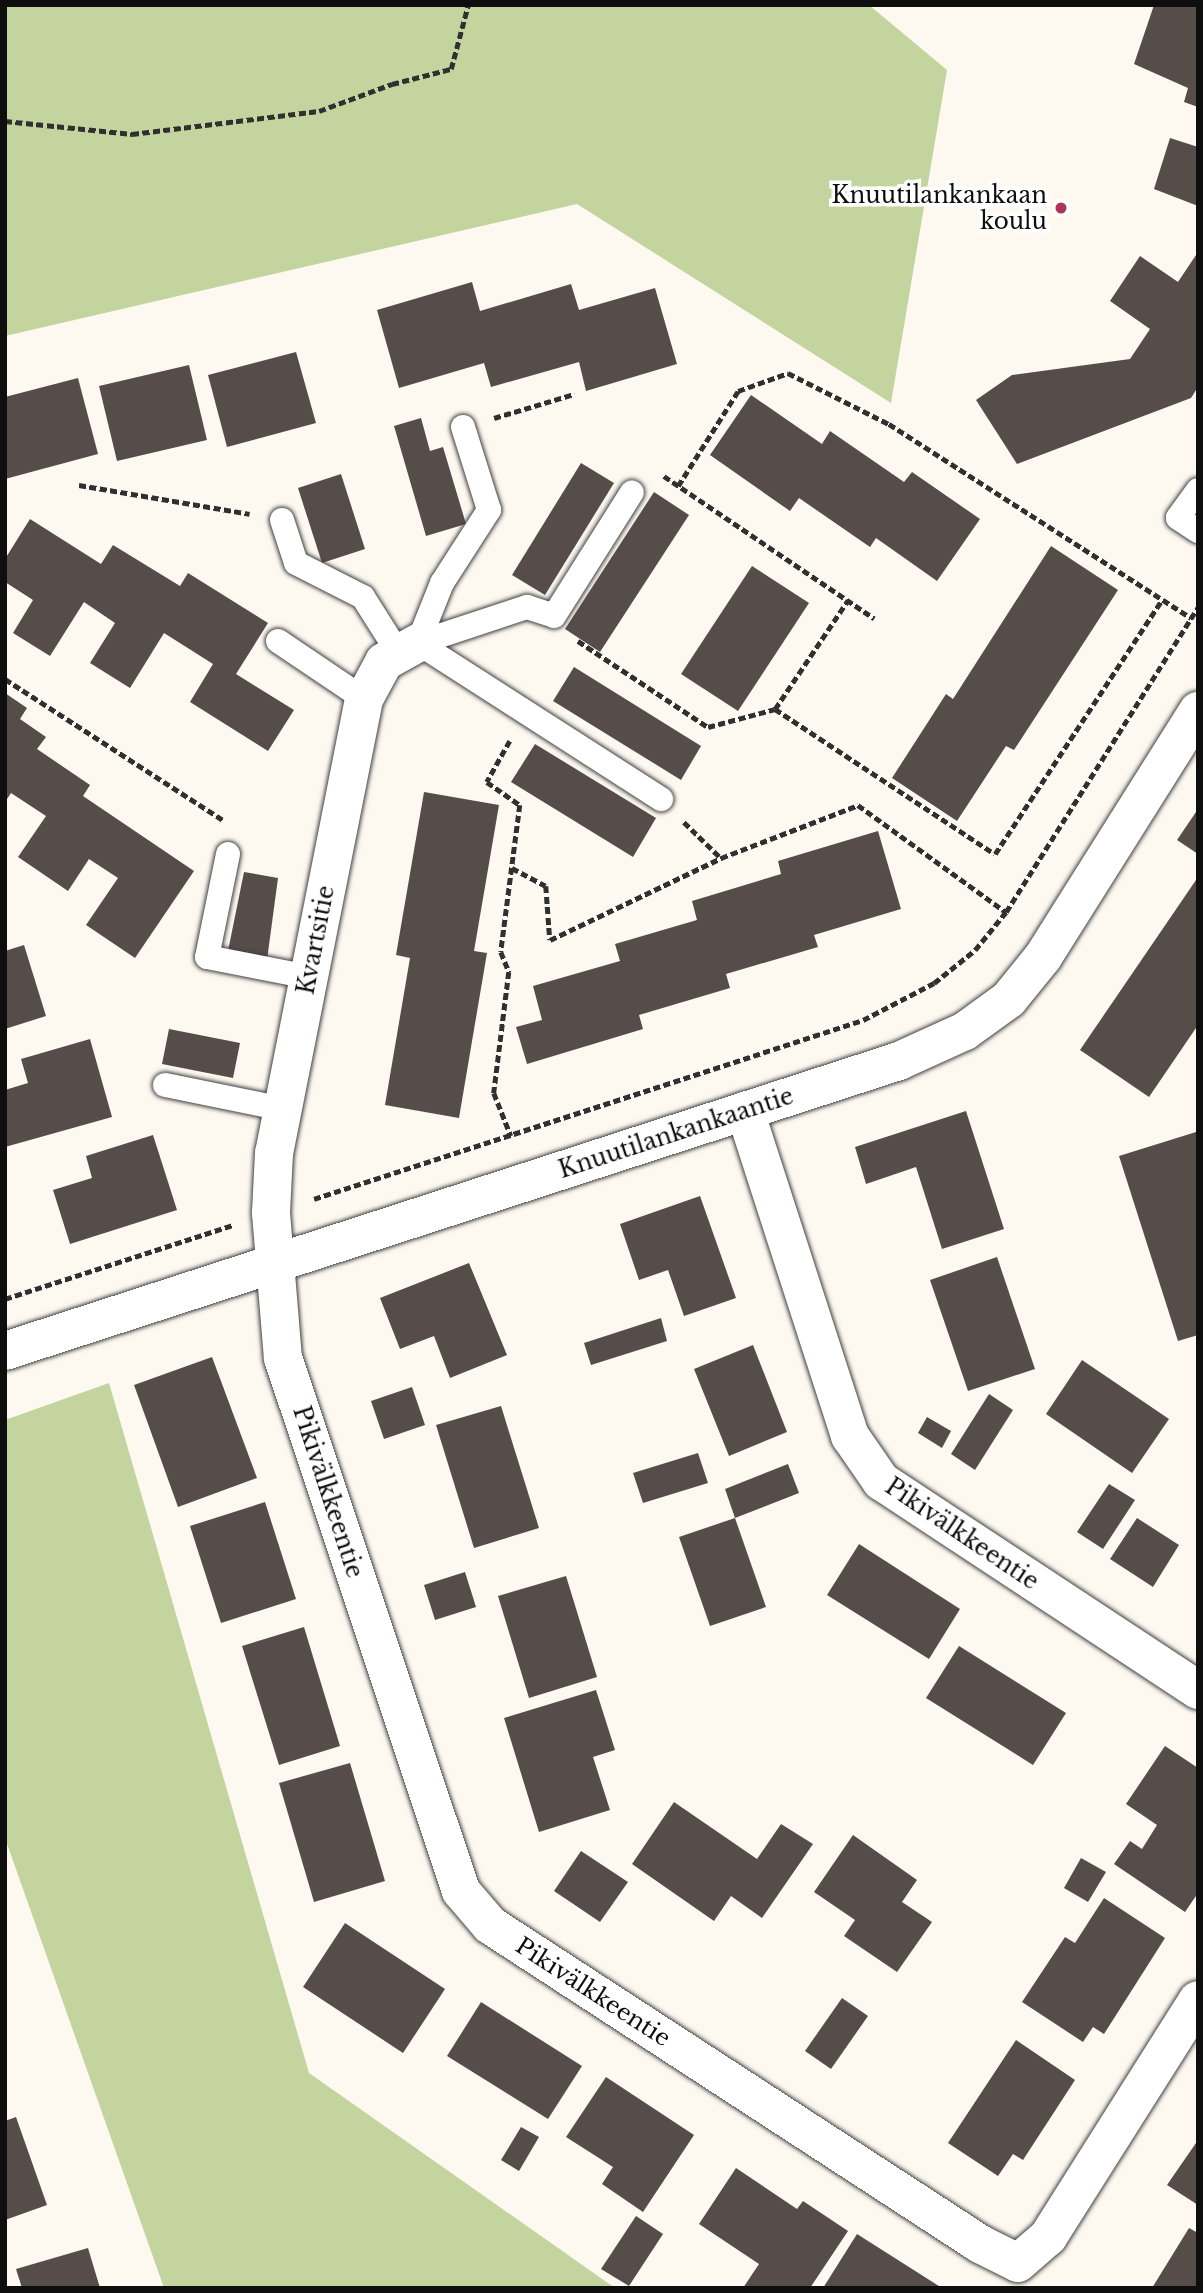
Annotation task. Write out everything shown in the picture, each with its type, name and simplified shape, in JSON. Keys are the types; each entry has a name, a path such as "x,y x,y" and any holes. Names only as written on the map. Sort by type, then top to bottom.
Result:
{"street":[{"name":"Kvartsitie","path":"276,1263 271,1213 274,1153 364,699 384,662 409,649"},
{"name":"Knuutilankankaantie","path":"5,1351 899,1061 965,1031 1009,999 1043,957 1198,711"},
{"name":"Pikivälkkeentie","path":"745,1111 850,1436 881,1481 1198,1690"},
{"name":"Pikivälkkeentie","path":"276,1263 283,1358 461,1891 490,1925 980,2244 1018,2263 1048,2237 1198,2000"}],"lane":[{"path":"409,649 442,583 489,510 463,427"},
{"path":"1198,490 1178,518 1198,531"},
{"path":"409,649 527,607 554,616 632,492"},
{"path":"282,520 296,563 363,597 409,649 527,713 661,799"},
{"path":"278,641 364,699"},
{"path":"228,854 207,957 309,977"},
{"path":"165,1085 283,1109"}],"path":[{"path":"5,121 132,134 319,111 452,69 468,5"},
{"path":"678,486 738,391 788,373 889,424 1191,618"},
{"path":"463,427 574,394"},
{"path":"632,492 648,466 874,618"},
{"path":"79,485 282,520"},
{"path":"527,607 708,727 775,709 848,600"},
{"path":"775,709 995,854 1161,601"},
{"path":"5,1299 863,1020 934,983 975,950 1006,912 1198,607"},
{"path":"5,679 232,825 228,854"},
{"path":"511,1136 494,1093 509,972 501,952 520,805 487,782 527,713"},
{"path":"661,799 721,858"},
{"path":"512,868 546,886 550,940 721,858 858,805 1006,912"}],"green space":[{"path":"5,5 869,5 947,70 891,403 577,204 5,336"},
{"path":"109,1383 309,2073 615,2288 164,2288 5,1838 5,1420"}],"building":[{"path":"1154,5 1198,5 1198,107 1184,102 1188,88 1134,64"},
{"path":"1170,138 1198,147 1198,206 1154,189"},
{"path":"1198,252 1198,387 1191,398 1017,464 976,400 1012,375 1130,359 1150,329 1110,301 1140,256 1178,282"},
{"path":"472,282 480,311 571,284 579,310 655,288 677,364 586,391 579,362 491,387 484,363 399,388 377,310"},
{"path":"296,352 316,423 227,447 208,375"},
{"path":"189,365 207,440 117,461 99,386"},
{"path":"78,378 98,454 5,479 5,397"},
{"path":"751,395 822,444 830,431 904,482 912,472 980,519 937,581 876,538 870,547 799,498 790,511 710,455"},
{"path":"421,418 430,451 443,447 466,524 426,536 394,426"},
{"path":"581,463 614,483 545,595 512,575"},
{"path":"341,474 365,549 322,563 298,488"},
{"path":"654,492 689,515 600,652 565,629"},
{"path":"30,519 101,564 113,545 180,586 188,573 268,623 236,674 294,710 268,751 190,702 213,664 164,633 130,688 90,663 115,623 84,602 50,656 13,633 33,600 5,582 5,559"},
{"path":"1051,546 1118,590 1014,750 1006,746 957,821 892,778 946,694 953,699"},
{"path":"752,566 809,603 738,711 681,674"},
{"path":"574,667 701,746 681,780 553,701"},
{"path":"5,693 27,708 20,719 46,737 37,749 90,785 83,796 194,871 135,958 86,925 118,878 89,859 68,891 18,857 46,816 11,793 5,802"},
{"path":"535,744 656,818 633,857 511,782"},
{"path":"424,792 499,805 474,951 487,953 459,1118 385,1105 410,958 396,955"},
{"path":"1198,809 1198,854 1177,840"},
{"path":"878,831 901,909 814,935 818,947 726,974 730,988 639,1015 643,1029 527,1064 516,1027 542,1020 533,986 620,961 615,944 697,920 692,901 781,874 778,861"},
{"path":"244,872 278,878 267,960 228,951"},
{"path":"1196,880 1198,1025 1149,1097 1080,1050"},
{"path":"24,945 46,1016 5,1029 5,951"},
{"path":"169,1029 240,1043 233,1078 162,1064"},
{"path":"90,1039 112,1117 5,1147 5,1090 28,1083 21,1059"},
{"path":"966,1111 1004,1229 942,1249 916,1167 866,1184 855,1147"},
{"path":"1196,1132 1198,1335 1178,1341 1119,1156"},
{"path":"153,1135 177,1210 70,1244 53,1190 92,1178 86,1156"},
{"path":"700,1196 736,1298 684,1316 668,1270 639,1280 620,1224"},
{"path":"997,1257 1035,1369 968,1391 930,1280"},
{"path":"469,1263 507,1355 450,1378 434,1336 400,1349 380,1298"},
{"path":"661,1318 667,1341 591,1365 584,1343"},
{"path":"753,1345 787,1432 729,1456 694,1369"},
{"path":"212,1357 257,1478 178,1507 134,1385"},
{"path":"1082,1360 1169,1419 1132,1473 1046,1414"},
{"path":"412,1387 425,1425 384,1439 371,1401"},
{"path":"989,1394 1013,1410 975,1470 951,1454"},
{"path":"501,1406 539,1528 474,1548 436,1425"},
{"path":"927,1417 951,1431 942,1448 918,1433"},
{"path":"698,1453 708,1483 643,1503 633,1473"},
{"path":"788,1464 799,1493 735,1518 725,1489"},
{"path":"1109,1484 1135,1500 1103,1549 1077,1532"},
{"path":"265,1502 296,1599 221,1623 190,1526"},
{"path":"735,1518 766,1607 710,1626 679,1537"},
{"path":"1137,1518 1179,1545 1153,1587 1110,1559"},
{"path":"859,1544 960,1609 929,1659 827,1595"},
{"path":"465,1572 476,1607 435,1620 424,1585"},
{"path":"566,1576 597,1677 529,1698 498,1596"},
{"path":"304,1627 340,1746 279,1765 242,1646"},
{"path":"959,1646 1066,1713 1033,1765 926,1698"},
{"path":"596,1690 615,1750 593,1757 610,1810 539,1832 504,1718"},
{"path":"1165,1746 1198,1768 1198,1893 1185,1912 1114,1864 1130,1841 1142,1849 1157,1825 1126,1804"},
{"path":"350,1763 385,1881 314,1902 279,1783"},
{"path":"674,1802 757,1859 781,1824 813,1844 762,1918 731,1896 714,1921 632,1864"},
{"path":"853,1835 917,1880 902,1902 932,1922 897,1972 844,1936 855,1920 814,1892"},
{"path":"581,1851 628,1882 600,1922 554,1891"},
{"path":"1081,1858 1106,1872 1088,1902 1064,1888"},
{"path":"1104,1898 1165,1938 1104,2034 1093,2027 1083,2042 1022,2002 1065,1937 1075,1943"},
{"path":"345,1923 445,1989 403,2053 303,1987"},
{"path":"842,1998 868,2016 831,2069 805,2051"},
{"path":"481,2002 582,2066 548,2119 447,2056"},
{"path":"1016,2040 1075,2080 1023,2160 1013,2154 998,2176 948,2143"},
{"path":"606,2077 694,2135 643,2212 602,2184 613,2167 566,2137"},
{"path":"16,2117 47,2205 5,2220 5,2121"},
{"path":"521,2127 539,2137 519,2171 501,2160"},
{"path":"1198,2140 1198,2205 1167,2185"},
{"path":"736,2168 797,2209 803,2201 848,2231 810,2288 743,2288 759,2264 699,2224"},
{"path":"636,2216 663,2234 629,2286 601,2269"},
{"path":"1189,2228 1198,2233 1198,2288 1152,2288"},
{"path":"857,2234 942,2288 823,2288"},
{"path":"88,2248 100,2288 22,2288 16,2269"}],"place":[{"name":"Knuutilankankaan koulu","path":"1061,208"}]}
